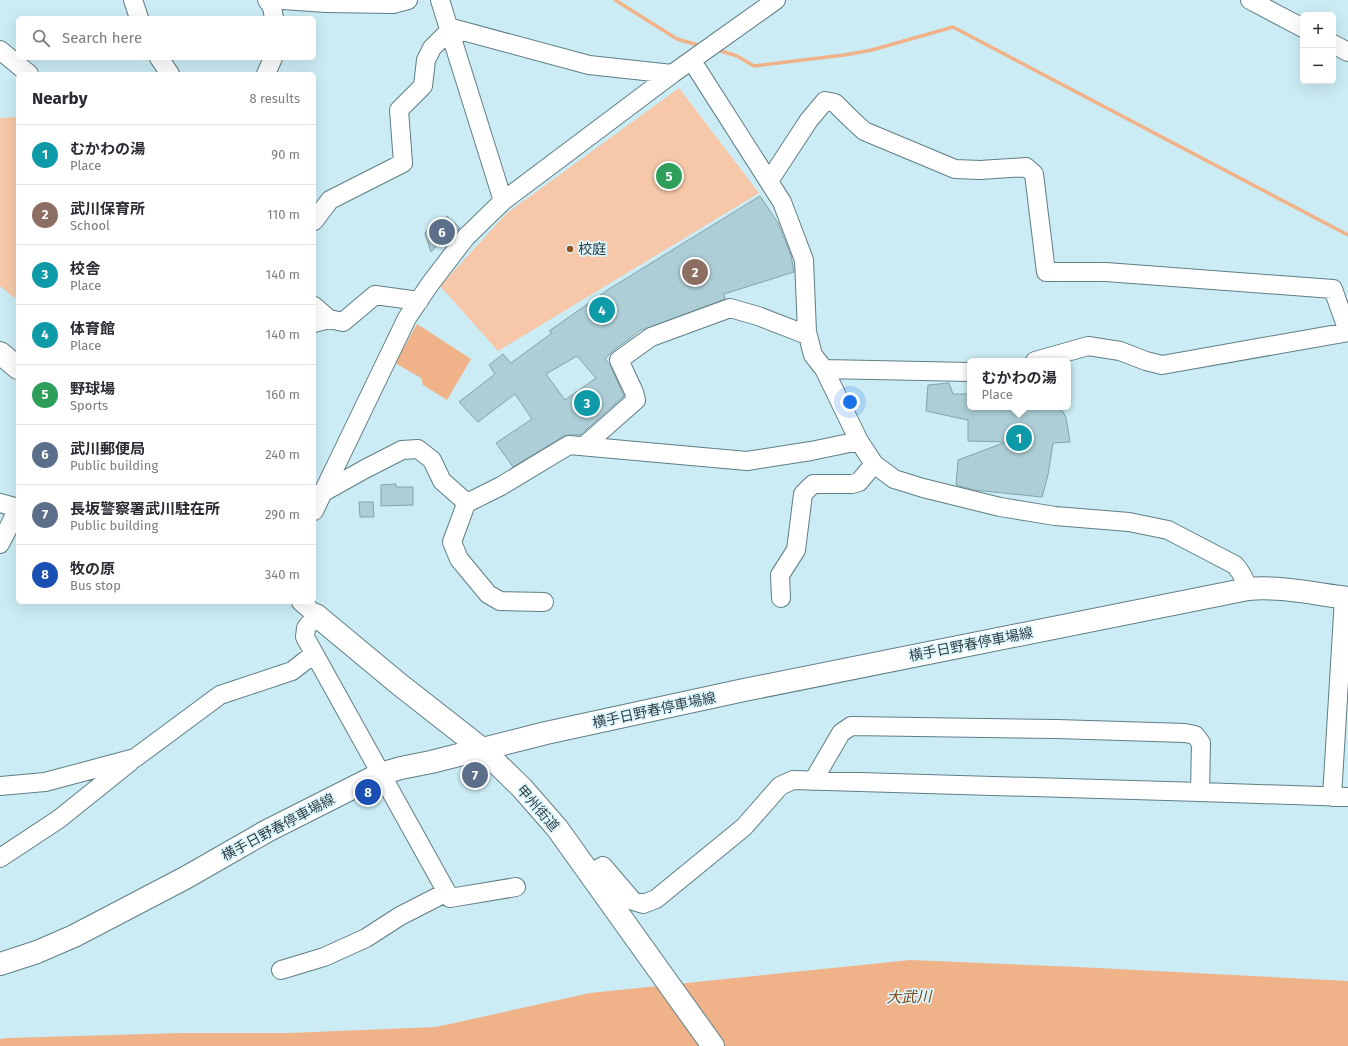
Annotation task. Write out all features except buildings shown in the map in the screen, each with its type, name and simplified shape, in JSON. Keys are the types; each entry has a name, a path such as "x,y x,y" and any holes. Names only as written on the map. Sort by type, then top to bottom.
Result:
{"main road":[{"path":"0,354 16,366"},
{"name":"横手日野春停車場線","path":"0,964 37,952 80,933 185,878 267,831 380,774 546,733 744,690 1248,589 1282,589 1346,598"},
{"name":"甲州街道","path":"308,608 399,684 482,749 522,788 557,828 713,1046"}],"street":[{"path":"133,0 138,16"},
{"path":"267,0 272,7 274,16"},
{"path":"283,0 326,3 393,4 408,0"},
{"path":"440,0 503,200"},
{"path":"316,507 408,318 419,300 466,237 503,200 672,74 776,0"},
{"path":"1250,0 1300,26"},
{"path":"449,29 589,65 672,74"},
{"path":"316,218 330,200 403,162 400,110 423,86 426,60 432,48 449,29"},
{"path":"1336,46 1348,52"},
{"path":"0,50 27,72"},
{"path":"160,60 169,72"},
{"path":"267,72 272,60"},
{"path":"692,61 782,202 804,260 807,335 813,355 824,369 859,441 874,464 894,479 923,488 1000,507 1055,516 1129,522 1168,530 1234,565 1245,578 1248,589"},
{"path":"769,181 809,120 825,101 835,103 864,131 955,169 980,170 1026,168 1034,174 1046,272 1106,272 1333,289 1345,323 1348,326"},
{"path":"316,310 321,321 343,322 375,295 419,300"},
{"path":"584,446 636,400 634,392 619,360 651,337 730,308 758,316 807,335"},
{"path":"1046,358 1088,346 1120,351 1146,361 1162,365 1348,332"},
{"path":"824,369 967,372"},
{"path":"322,493 402,450 418,449 432,460 442,481 467,503 501,486 569,445 747,461 811,451 859,441"},
{"path":"781,598 780,575 796,550 803,494 813,484 852,484 859,482 874,464"},
{"path":"0,503 16,508"},
{"path":"466,504 452,542 459,559 488,594 500,600 544,602"},
{"path":"0,544 16,513"},
{"path":"589,874 603,866 633,901 643,904 656,899 744,827 780,786 793,780 1340,797 1346,598"},
{"path":"308,608 305,637 450,898 516,887"},
{"path":"0,858 59,819 135,758 220,695 292,671 314,654"},
{"path":"813,781 842,733 851,726 1185,733 1194,735 1201,743 1200,792"},
{"path":"0,786 45,782 135,758"},
{"path":"281,970 324,957 366,938 400,916 447,892"}],"shaded area":[{"name":"校庭","path":"679,88 759,193 498,351 440,286 507,213"},
{"path":"16,117 16,297 13,297 0,286 0,118"}],"water":[{"path":"417,324 471,359 447,400 423,385 421,378 395,363"},
{"name":"大武川","path":"910,960 1348,981 1348,1046 0,1046 0,1039 8,1038 182,1033 289,1033 436,1027 590,993"}],"waterway":[{"path":"615,0 677,39 698,45"},
{"path":"721,51 737,56 754,66 872,50 953,27 1348,235"}],"place":[{"name":"野球場","path":"669,176"},
{"name":"武川郵便局","path":"442,232"},
{"name":"校庭","path":"570,249"},
{"name":"武川保育所","path":"695,272"},
{"name":"体育館","path":"602,310"},
{"name":"校舎","path":"587,403"},
{"name":"むかわの湯","path":"1019,438"},
{"name":"長坂警察署武川駐在所","path":"475,775"},
{"name":"牧の原","path":"368,792"}]}
